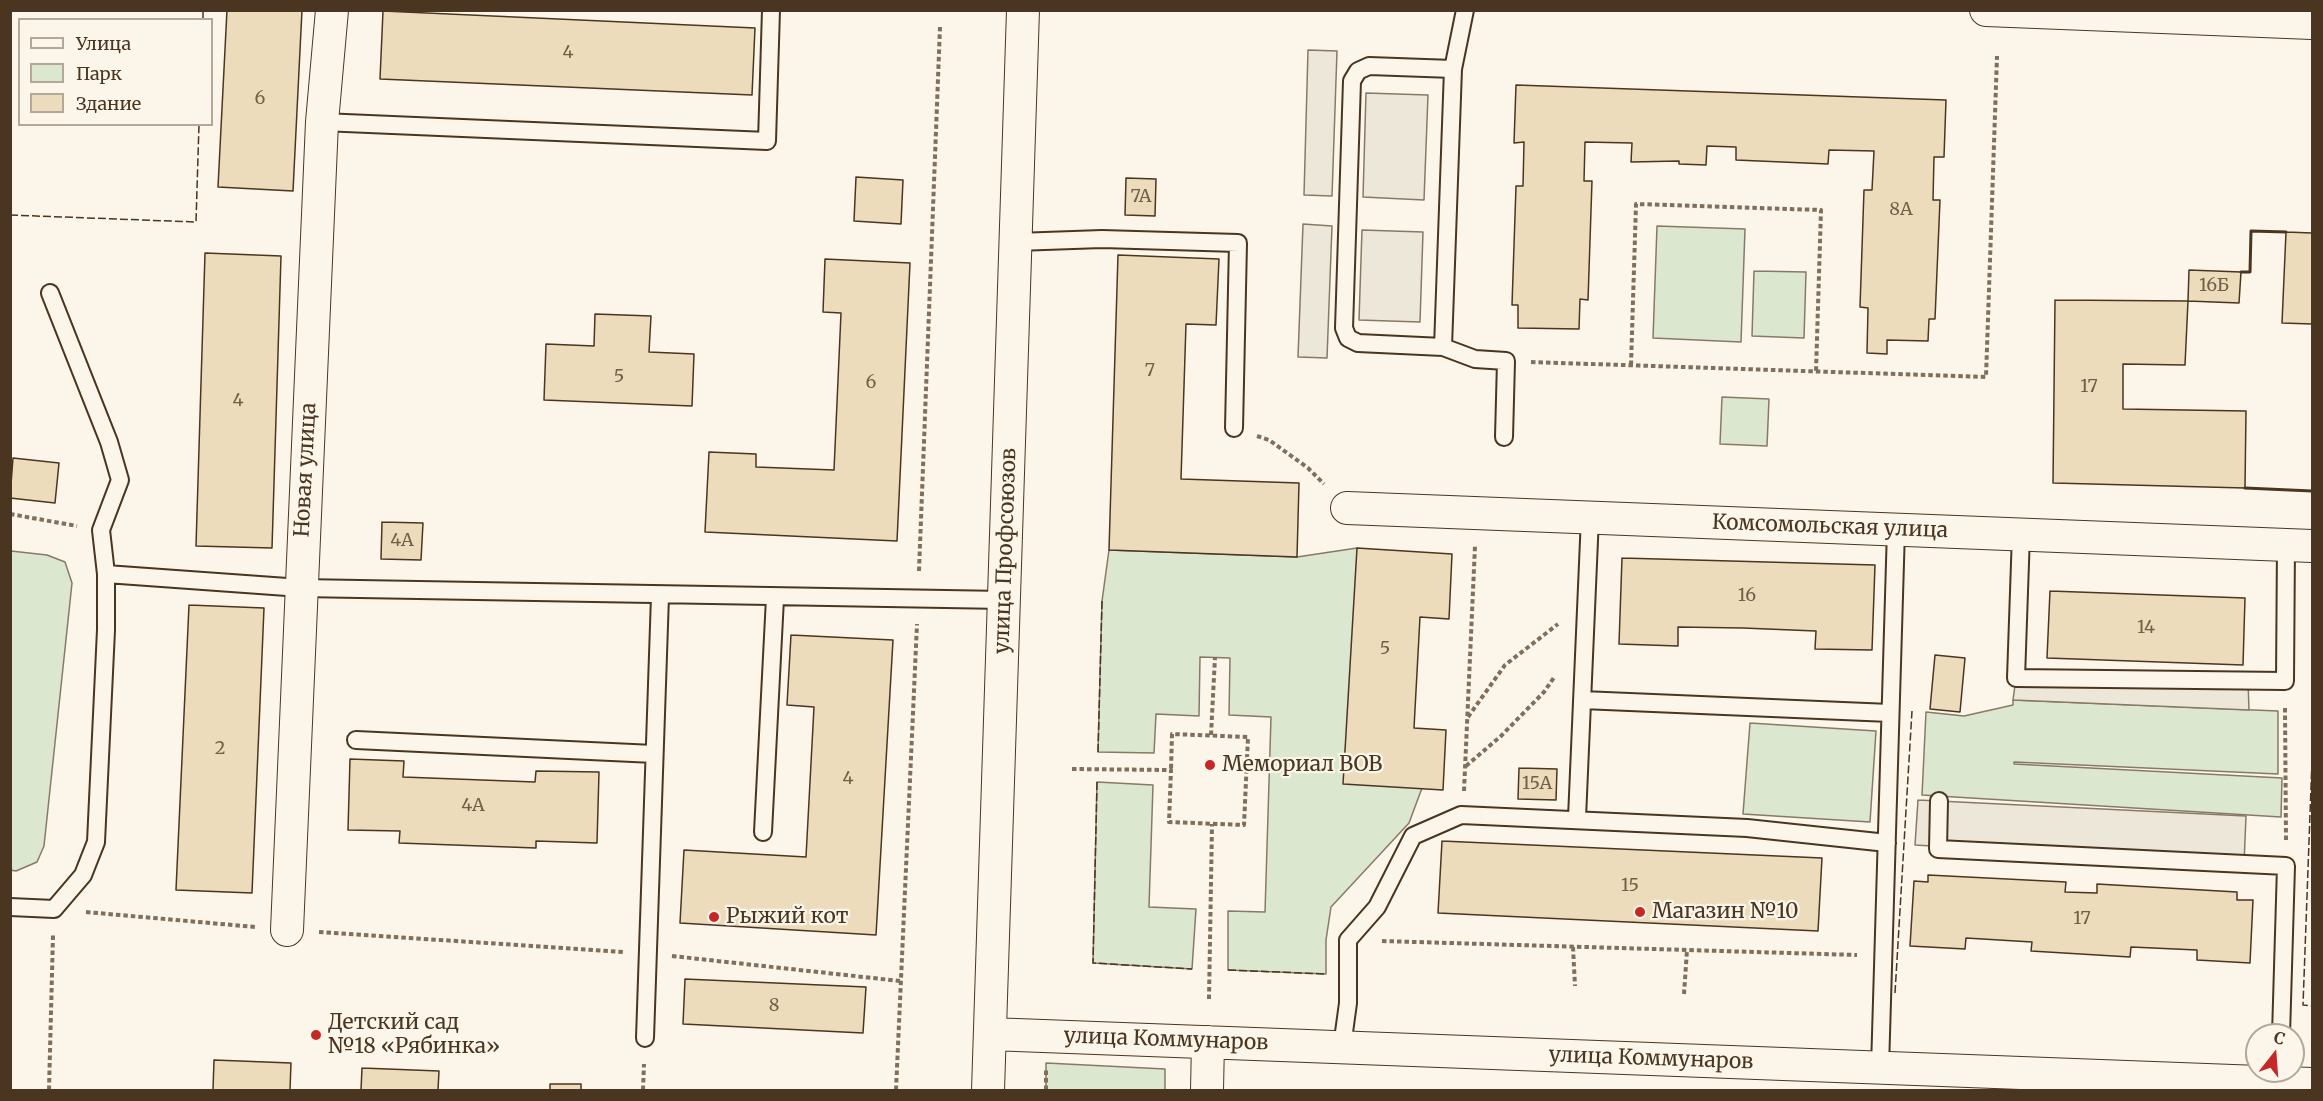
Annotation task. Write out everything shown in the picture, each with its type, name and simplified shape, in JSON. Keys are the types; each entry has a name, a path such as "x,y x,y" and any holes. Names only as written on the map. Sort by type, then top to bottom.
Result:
{"street":[{"name":"Новая улица","path":"286,930 322,122 332,10"},
{"name":"улица Профсоюзов","path":"988,1090 1023,10"},
{"path":"2003,11 2313,24"},
{"name":"Комсомольская улица","path":"1347,508 2299,545"},
{"name":"улица Коммунаров","path":"990,1034 1880,1068 2109,1083 2245,1078"},
{"path":"1207,1090 1208,1042"}],"lane":[{"path":"322,122 767,141 771,10"},
{"path":"1443,347 1453,69 1465,10"},
{"path":"1453,69 1369,66 1358,70 1352,81 1345,333 1358,344 1443,347 1475,359 1506,361 1504,437"},
{"path":"1016,242 1102,239 1238,243 1234,428"},
{"path":"10,907 54,909 83,875 96,842 106,574 101,530 120,480 108,442 50,293"},
{"path":"1577,818 1590,517"},
{"path":"1880,1068 1896,529"},
{"path":"2021,534 2016,678 2285,681 2299,545"},
{"path":"106,574 301,588 775,598 1004,600"},
{"path":"645,1038 660,596"},
{"path":"763,832 775,598"},
{"path":"1582,700 1890,713"},
{"path":"356,740 654,754"},
{"path":"1939,801 1938,849 2286,866 2281,1023"},
{"path":"1342,1047 1348,1003 1348,940 1377,907 1413,836 1461,814 1747,828 1887,843"}],"path":[{"path":"896,1090 940,27"},
{"path":"1506,361 1986,377 1997,56"},
{"path":"1631,365 1636,204 1821,210 1816,371"},
{"path":"1234,428 1269,440 1308,468 1347,508"},
{"path":"1461,814 1476,513"},
{"path":"10,514 101,530"},
{"path":"1467,717 1505,665 1586,606"},
{"path":"1465,767 1501,736 1544,692 1585,631"},
{"path":"1211,735 1215,657"},
{"path":"2285,681 2286,866"},
{"path":"1172,734 1211,735 1248,737 1244,825 1169,822 1172,734"},
{"path":"1072,769 1171,770"},
{"path":"1209,999 1212,824"},
{"path":"49,1090 54,909 286,930 648,953 901,981"},
{"path":"1348,940 1884,956"},
{"path":"1572,946 1575,986"},
{"path":"1684,994 1687,950"}],"green space":[{"path":"1657,226 1745,229 1741,342 1653,338"},
{"path":"1754,271 1806,272 1804,338 1752,336"},
{"path":"1722,397 1769,399 1767,446 1720,444"},
{"path":"1357,548 1422,788 1409,823 1331,907 1326,940 1326,974 1228,970 1228,911 1265,912 1271,717 1229,715 1230,658 1200,657 1199,716 1156,714 1154,753 1098,752 1102,601 1109,550 1297,557"},
{"path":"11,551 47,555 65,562 72,583 44,846 37,862 16,871 10,870"},
{"path":"2013,700 2278,711 2278,774 2014,762 2014,764 2282,778 2281,817 1922,795 1926,712 1964,716 2013,705"},
{"path":"1750,723 1876,731 1870,822 1743,814"},
{"path":"1097,782 1153,785 1149,907 1196,909 1192,969 1093,963"},
{"path":"1046,1063 1165,1069 1165,1090 1046,1090"}],"shaded area":[{"path":"1308,50 1337,51 1332,196 1304,195"},
{"path":"1366,93 1428,95 1424,200 1363,197"},
{"path":"1303,224 1332,226 1327,358 1298,357"},
{"path":"1362,230 1423,232 1420,322 1359,320"},
{"path":"2016,678 2248,681 2249,710 2013,700"},
{"path":"1918,800 2246,816 2244,864 1915,845"}],"building":[{"path":"227,10 302,10 293,191 218,187"},
{"path":"383,11 755,28 752,95 380,79"},
{"path":"1516,85 1946,100 1944,157 1934,157 1933,200 1940,200 1935,319 1929,319 1928,341 1887,340 1887,354 1867,353 1868,308 1860,307 1864,190 1872,190 1874,151 1829,150 1828,164 1736,160 1736,147 1707,146 1706,165 1679,164 1679,161 1631,162 1632,143 1585,142 1584,181 1592,181 1588,300 1580,299 1579,329 1518,328 1518,305 1512,305 1516,186 1523,186 1524,142 1514,143"},
{"path":"856,177 903,180 901,224 854,221"},
{"path":"1126,178 1156,179 1155,216 1125,215"},
{"path":"2286,232 2312,233 2312,324 2282,323"},
{"path":"205,253 281,256 272,548 196,546"},
{"path":"1118,255 1219,259 1216,325 1186,324 1181,479 1299,483 1297,557 1109,550"},
{"path":"825,259 910,263 897,541 705,532 709,452 756,454 756,467 834,470 841,313 823,312"},
{"path":"2189,270 2241,272 2239,303 2188,301"},
{"path":"2055,300 2188,301 2185,365 2123,364 2123,409 2246,411 2245,488 2053,483"},
{"path":"595,314 651,316 649,352 694,354 692,406 544,400 546,344 594,346"},
{"path":"13,458 59,463 55,503 10,498"},
{"path":"382,522 423,523 421,560 381,559"},
{"path":"1357,548 1452,554 1449,619 1420,617 1414,728 1446,730 1443,790 1343,784"},
{"path":"1622,558 1875,565 1872,650 1815,649 1816,631 1743,628 1678,627 1678,646 1619,644"},
{"path":"2050,591 2245,598 2243,665 2047,658"},
{"path":"189,605 264,608 252,893 176,890"},
{"path":"791,635 893,640 876,935 680,923 684,850 806,857 814,707 787,705"},
{"path":"1935,655 1965,658 1960,712 1930,709"},
{"path":"350,759 404,761 403,777 535,782 536,771 599,772 597,843 536,841 536,848 399,843 400,831 348,830"},
{"path":"1519,768 1557,769 1556,800 1518,799"},
{"path":"1442,841 1822,858 1818,931 1438,913"},
{"path":"1928,875 2066,882 2065,892 2097,893 2097,884 2237,892 2237,900 2253,900 2250,963 2197,960 2197,950 2131,947 2130,957 2031,951 2032,942 1966,938 1965,949 1910,946 1914,881 1928,882"},
{"path":"685,979 866,987 863,1033 683,1024"},
{"path":"214,1060 291,1063 290,1090 213,1090"},
{"path":"362,1068 439,1071 438,1090 361,1090"},
{"path":"550,1084 581,1084 581,1090 550,1090"}],"fence":[{"path":"203,10 203,18"},
{"path":"10,215 196,222 199,126"},
{"path":"1098,752 1102,601"},
{"path":"1895,993 1912,711"},
{"path":"2312,760 2303,1005 2312,1006"},
{"path":"1097,782 1093,963 1192,969"},
{"path":"1228,970 1326,974"}],"wall":[{"path":"2241,272 2250,272 2251,231 2286,232"},
{"path":"2245,488 2312,491"}],"place":[{"name":"Мемориал ВОВ","path":"1210,765"},
{"name":"Магазин №10","path":"1640,912"},
{"name":"Рыжий кот","path":"714,917"},
{"name":"Детский сад №18 «Рябинка»","path":"316,1035"}]}
